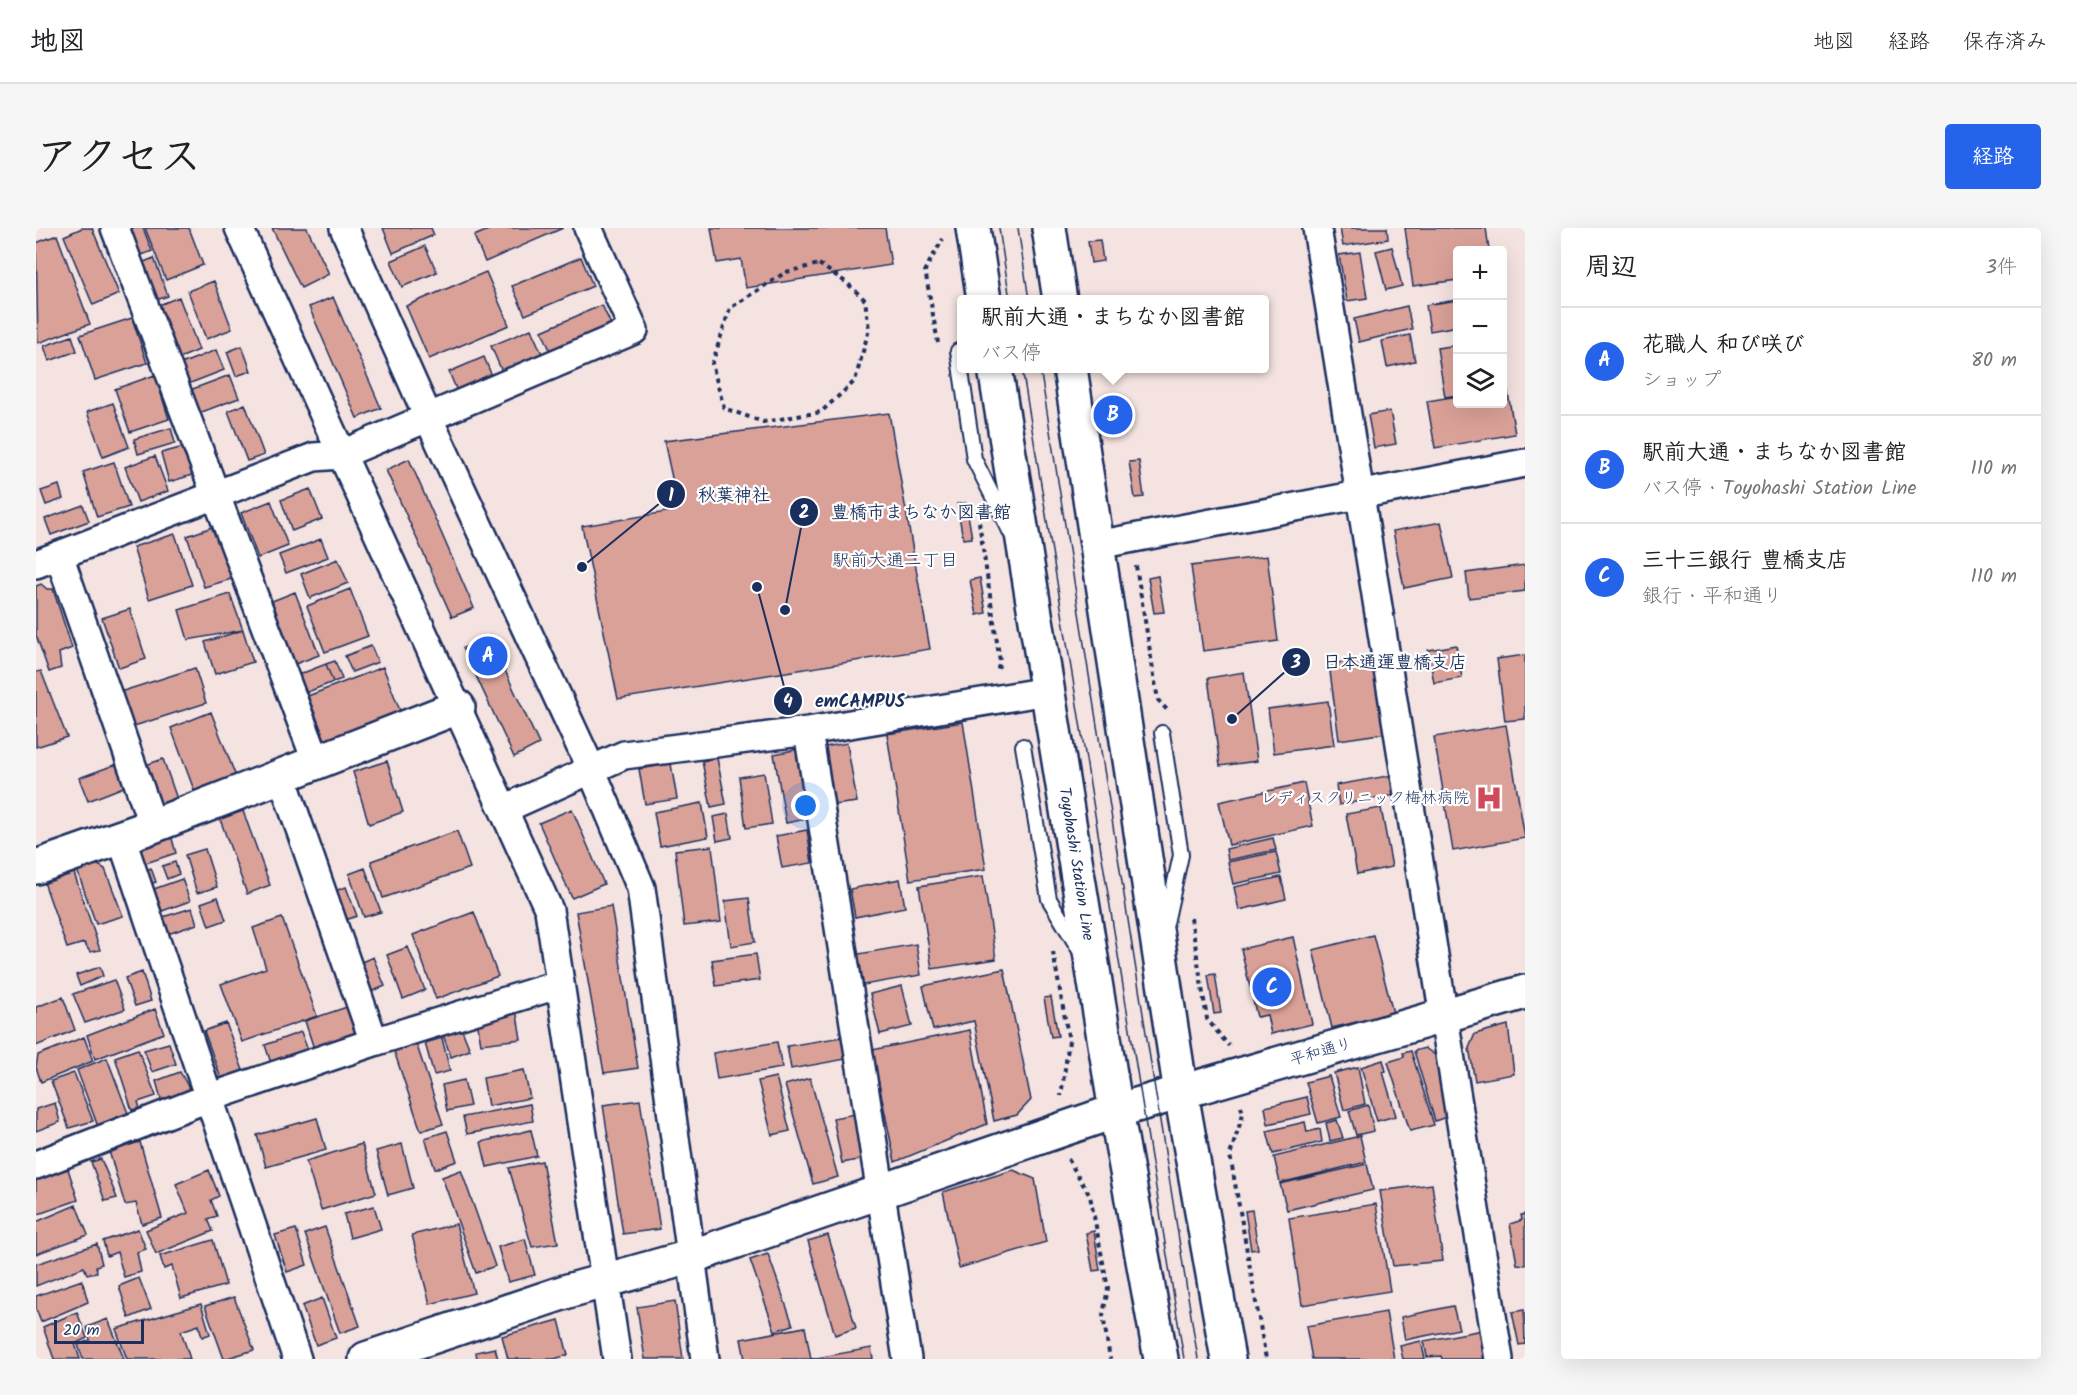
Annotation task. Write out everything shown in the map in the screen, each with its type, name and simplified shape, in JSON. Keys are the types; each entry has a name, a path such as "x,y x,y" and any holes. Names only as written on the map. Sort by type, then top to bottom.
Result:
{"main road":[{"path":"973,228 983,295"},
{"path":"1049,228 1059,295"},
{"name":"Toyohashi Station Line","path":"996,373 1116,1111 1161,1359"},
{"path":"1071,373 1181,1093 1228,1359"},
{"path":"36,867 153,826 458,707"},
{"name":"平和通り","path":"366,1359 605,1280 690,1257 1116,1111 1525,992"}],"street":[{"path":"115,228 317,763"},
{"path":"239,228 340,455 458,707 549,910 617,1359"},
{"path":"344,228 428,417 591,769 641,888 705,1359"},
{"path":"153,826 48,560 314,456 340,455 634,330 588,228"},
{"path":"1317,228 1499,1359"},
{"path":"1097,545 1525,463"},
{"path":"504,809 624,755 808,731 1047,691"},
{"path":"808,731 908,1359"},
{"path":"282,777 374,1042"},
{"path":"121,837 297,1359"},
{"path":"36,1165 208,1098 374,1042 560,984"}],"lane":[{"path":"961,373 974,459 1026,564"},
{"path":"1160,952 1180,855 1162,733"},
{"path":"1023,746 1049,899 1094,974"}],"path":[{"path":"934,320 925,270 944,238 942,228"},
{"path":"819,264 847,283 865,300 869,329 855,381 820,412 764,422 724,408 712,364 730,308 786,272 819,264"},
{"path":"1239,1099 1242,1114 1230,1155 1266,1359"},
{"path":"1066,1155 1090,1196 1108,1288 1103,1315 1110,1359"}],"building":[{"path":"82,228 92,228 119,294 93,305 64,236"},
{"path":"121,228 143,228 152,251 132,259"},
{"path":"145,228 189,228 203,265 166,280"},
{"path":"272,228 307,228 329,274 301,288"},
{"path":"383,228 431,228 434,235 393,253"},
{"path":"493,228 563,228 485,262 474,236"},
{"path":"711,228 885,228 891,265 746,288 741,259 717,263"},
{"path":"1340,228 1387,228 1388,239 1343,246"},
{"path":"1405,228 1486,228 1488,246 1453,246 1453,281 1413,286"},
{"path":"57,235 90,324 38,343 36,243"},
{"path":"1100,240 1103,261 1091,263 1088,241"},
{"path":"425,246 437,272 402,287 391,261"},
{"path":"1392,247 1402,286 1386,290 1376,251"},
{"path":"1360,252 1367,298 1347,301 1339,255"},
{"path":"581,257 593,286 525,315 512,286"},
{"path":"154,258 168,296 150,302 136,265"},
{"path":"486,272 509,325 429,359 406,306"},
{"path":"214,281 232,329 206,339 188,291"},
{"path":"179,297 199,350 175,360 154,307"},
{"path":"333,297 381,408 357,418 309,307"},
{"path":"1453,301 1453,327 1430,331 1426,305"},
{"path":"602,305 613,329 552,355 542,331"},
{"path":"1407,306 1412,329 1359,342 1354,319"},
{"path":"132,318 147,363 95,380 80,335"},
{"path":"531,329 543,356 503,374 491,346"},
{"path":"1410,335 1415,361 1387,367 1382,341"},
{"path":"72,336 77,351 49,361 44,346"},
{"path":"242,346 251,371 236,376 227,352"},
{"path":"1453,346 1453,396 1445,397 1437,348"},
{"path":"216,350 224,370 188,384 181,364"},
{"path":"484,357 494,381 459,396 449,372"},
{"path":"155,375 169,419 130,432 115,389"},
{"path":"230,375 239,398 199,413 190,390"},
{"path":"1507,387 1515,434 1435,448 1427,401 1453,397 1453,408 1507,408"},
{"path":"113,403 129,447 103,457 87,412"},
{"path":"245,404 264,455 247,461 228,411"},
{"path":"1390,411 1396,444 1374,448 1368,415"},
{"path":"889,413 930,649 618,699 582,526 679,510 664,441"},
{"path":"171,428 175,443 138,454 134,439"},
{"path":"184,447 192,475 169,482 161,453"},
{"path":"155,456 168,491 138,502 125,467"},
{"path":"409,459 474,608 452,617 386,470"},
{"path":"1139,461 1144,497 1135,498 1129,462"},
{"path":"114,462 129,507 97,517 83,472"},
{"path":"59,485 63,499 46,505 41,491"},
{"path":"310,489 322,519 292,531 281,500"},
{"path":"271,501 288,546 258,558 241,513"},
{"path":"966,503 972,538 963,539 957,504"},
{"path":"83,505 89,521 51,535 45,519"},
{"path":"1441,522 1453,578 1404,588 1393,531"},
{"path":"218,525 235,578 204,587 187,536"},
{"path":"175,534 192,585 149,599 133,547"},
{"path":"321,539 328,557 286,573 279,555"},
{"path":"1267,556 1278,641 1203,651 1191,566"},
{"path":"338,559 348,583 310,598 301,574"},
{"path":"1525,565 1525,591 1469,598 1466,573"},
{"path":"1158,576 1164,612 1154,613 1148,578"},
{"path":"980,578 986,613 977,615 970,580"},
{"path":"41,584 47,589 53,589 72,648 59,653 61,668 49,672 36,635 36,586"},
{"path":"350,589 368,636 325,652 307,606"},
{"path":"295,592 319,655 290,666 267,603"},
{"path":"230,594 243,630 188,640 179,610"},
{"path":"130,609 146,659 119,668 102,618"},
{"path":"243,630 253,662 215,674 205,642"},
{"path":"489,636 539,744 514,757 463,648"},
{"path":"1456,645 1462,678 1434,683 1428,650"},
{"path":"371,646 378,662 352,672 345,656"},
{"path":"1525,655 1525,719 1505,721 1497,659"},
{"path":"1376,658 1386,733 1339,740 1329,664"},
{"path":"335,661 342,679 333,682 326,664"},
{"path":"326,664 333,682 305,693 298,675"},
{"path":"383,667 403,718 328,747 308,696"},
{"path":"195,668 206,703 131,727 120,692"},
{"path":"41,671 67,737 36,747 36,672"},
{"path":"1244,672 1257,761 1220,766 1208,678"},
{"path":"1328,701 1334,745 1274,753 1268,709"},
{"path":"211,712 238,782 197,798 171,728"},
{"path":"963,722 986,869 910,880 887,734"},
{"path":"1506,725 1525,838 1453,851 1434,737"},
{"path":"847,743 857,802 834,805 824,747"},
{"path":"799,749 811,818 786,823 774,754"},
{"path":"717,758 726,804 711,807 702,761"},
{"path":"163,759 177,799 154,807 140,767"},
{"path":"387,761 403,812 369,824 353,772"},
{"path":"117,764 126,786 88,801 79,778"},
{"path":"671,764 677,799 645,804 639,769"},
{"path":"764,773 772,824 746,828 739,777"},
{"path":"1393,775 1396,795 1339,805 1336,785"},
{"path":"1304,783 1313,826 1229,845 1219,802"},
{"path":"702,803 708,837 660,846 654,812"},
{"path":"1381,808 1392,867 1357,874 1346,814"},
{"path":"572,809 604,884 572,898 539,823"},
{"path":"243,811 270,885 247,894 220,819"},
{"path":"728,814 732,838 717,841 713,817"},
{"path":"807,830 812,863 782,868 776,836"},
{"path":"457,831 470,868 383,898 371,861"},
{"path":"171,835 176,853 143,864 137,846"},
{"path":"1273,838 1276,850 1228,860 1226,849"},
{"path":"712,846 721,922 684,926 675,850"},
{"path":"205,849 217,887 197,893 185,855"},
{"path":"1276,852 1281,874 1233,884 1228,862"},
{"path":"175,862 179,874 167,879 162,866"},
{"path":"95,863 105,869 123,916 96,924 77,870"},
{"path":"151,868 156,882 147,885 142,872"},
{"path":"365,868 381,912 364,917 349,874"},
{"path":"74,873 100,950 90,952 84,943 67,948 44,882"},
{"path":"983,876 996,959 932,969 919,886"},
{"path":"1281,877 1286,899 1239,910 1234,887"},
{"path":"182,879 190,901 162,911 154,889"},
{"path":"900,879 905,907 855,917 850,889"},
{"path":"346,887 357,916 343,921 332,892"},
{"path":"218,897 226,920 209,926 201,903"},
{"path":"749,898 755,942 731,946 725,901"},
{"path":"611,906 638,1068 604,1073 576,912"},
{"path":"192,908 197,924 159,937 153,920"},
{"path":"474,912 498,976 436,999 413,935"},
{"path":"282,918 317,1016 242,1042 221,984 266,968 253,928"},
{"path":"1373,935 1393,1013 1332,1028 1313,950"},
{"path":"1293,937 1312,1024 1271,1034 1267,1015 1257,1017 1241,949"},
{"path":"916,944 921,975 858,986 853,955"},
{"path":"408,947 425,990 403,999 387,955"},
{"path":"756,954 760,980 716,986 712,960"},
{"path":"373,957 385,986 368,993 357,964"},
{"path":"100,967 103,976 80,986 76,975"},
{"path":"1004,969 1031,1100 1017,1115 994,1121 974,1021 933,1030 923,986"},
{"path":"142,972 151,1001 135,1006 125,978"},
{"path":"1215,974 1221,1013 1214,1014 1208,975"},
{"path":"114,980 125,1009 85,1023 73,994"},
{"path":"902,986 912,1026 880,1034 870,994"},
{"path":"63,997 75,1030 36,1046 36,1007"},
{"path":"1051,997 1058,1036 1051,1037 1044,998"},
{"path":"353,1005 359,1030 352,1041 315,1052 305,1021"},
{"path":"155,1009 164,1033 95,1059 87,1035"},
{"path":"516,1009 521,1039 481,1044 476,1015"},
{"path":"226,1023 245,1076 223,1084 204,1031"},
{"path":"460,1025 470,1050 451,1057 442,1032"},
{"path":"1508,1025 1514,1074 1475,1081 1469,1048 1475,1034"},
{"path":"970,1030 987,1124 895,1162 872,1050"},
{"path":"301,1032 309,1053 272,1066 265,1045"},
{"path":"84,1037 93,1061 41,1082 36,1067 38,1055"},
{"path":"842,1037 846,1059 791,1069 787,1046"},
{"path":"442,1038 450,1071 434,1075 425,1043"},
{"path":"777,1042 782,1068 717,1079 713,1053"},
{"path":"169,1043 176,1064 152,1072 144,1050"},
{"path":"416,1043 443,1124 421,1131 394,1051"},
{"path":"1425,1048 1435,1055 1446,1117 1435,1121 1414,1051"},
{"path":"138,1049 156,1096 138,1102 140,1108 132,1110 115,1057"},
{"path":"1411,1051 1434,1125 1410,1131 1388,1062 1404,1057 1403,1053"},
{"path":"107,1058 131,1121 100,1132 77,1070"},
{"path":"1383,1060 1386,1071 1383,1072 1396,1116 1377,1121 1361,1067"},
{"path":"1358,1067 1365,1104 1344,1110 1334,1073"},
{"path":"524,1070 530,1098 488,1106 483,1078"},
{"path":"180,1072 190,1090 184,1101 163,1106 156,1081"},
{"path":"74,1073 93,1121 69,1128 51,1081"},
{"path":"1329,1076 1341,1117 1318,1123 1306,1082"},
{"path":"776,1077 790,1131 772,1135 758,1081"},
{"path":"810,1078 838,1177 813,1184 785,1085"},
{"path":"464,1080 470,1106 447,1111 442,1085"},
{"path":"1307,1097 1311,1114 1268,1124 1265,1107"},
{"path":"640,1100 660,1229 623,1234 603,1105"},
{"path":"55,1103 60,1122 36,1131 36,1109"},
{"path":"530,1104 533,1121 467,1134 463,1117"},
{"path":"1368,1105 1374,1131 1356,1135 1349,1111"},
{"path":"860,1113 868,1158 842,1163 833,1118"},
{"path":"317,1118 326,1150 266,1167 257,1135"},
{"path":"1337,1120 1343,1138 1330,1141 1326,1123"},
{"path":"1305,1122 1307,1132 1320,1129 1322,1142 1273,1154 1267,1131"},
{"path":"531,1130 537,1156 487,1167 481,1142"},
{"path":"447,1131 457,1161 435,1169 425,1138"},
{"path":"1360,1136 1366,1162 1280,1183 1274,1157"},
{"path":"140,1142 162,1218 142,1224 136,1203 125,1205 109,1151"},
{"path":"362,1144 376,1193 321,1210 306,1161"},
{"path":"402,1144 413,1188 388,1195 376,1151"},
{"path":"101,1159 117,1198 105,1201 91,1162"},
{"path":"542,1161 558,1243 532,1247 509,1168"},
{"path":"1367,1164 1373,1190 1287,1210 1280,1184"},
{"path":"68,1169 78,1200 36,1215 36,1179"},
{"path":"209,1170 219,1196 211,1200 217,1216 208,1219 213,1231 156,1254 146,1230 188,1213 176,1184"},
{"path":"461,1170 495,1266 476,1273 442,1177"},
{"path":"1013,1170 1035,1179 1046,1242 959,1268 943,1192"},
{"path":"1432,1184 1443,1261 1393,1266 1380,1191"},
{"path":"1376,1204 1390,1291 1302,1305 1289,1218"},
{"path":"76,1205 88,1235 36,1254 36,1222"},
{"path":"374,1206 381,1229 350,1238 344,1214"},
{"path":"1252,1210 1258,1249 1251,1250 1245,1211"},
{"path":"1525,1214 1525,1265 1517,1264 1510,1224 1522,1220 1521,1215"},
{"path":"456,1224 474,1293 430,1304 412,1235"},
{"path":"325,1227 360,1326 340,1333 305,1234"},
{"path":"138,1229 146,1249 137,1252 141,1272 124,1277 117,1252 107,1256 103,1241"},
{"path":"296,1229 307,1265 287,1272 275,1235"},
{"path":"1094,1231 1100,1270 1093,1271 1086,1233"},
{"path":"828,1235 856,1328 835,1335 808,1241"},
{"path":"525,1239 535,1275 508,1282 498,1247"},
{"path":"213,1240 226,1285 181,1298 172,1266 164,1269 160,1256"},
{"path":"97,1244 102,1264 96,1266 97,1272 87,1274 84,1267 36,1286 36,1264"},
{"path":"768,1254 793,1325 775,1331 750,1260"},
{"path":"139,1278 151,1309 129,1318 119,1286"},
{"path":"82,1280 88,1302 41,1322 36,1309 36,1296"},
{"path":"234,1297 254,1350 224,1359 205,1306"},
{"path":"322,1298 336,1338 316,1345 302,1306"},
{"path":"675,1301 683,1359 645,1359 637,1307"},
{"path":"201,1304 210,1334 202,1337 199,1325 181,1331 190,1359 127,1359 116,1329"},
{"path":"1453,1306 1459,1329 1405,1340 1401,1317"},
{"path":"1524,1310 1525,1344 1519,1345 1512,1312"},
{"path":"77,1312 87,1338 75,1344 80,1359 54,1359 43,1327"},
{"path":"1386,1312 1394,1359 1312,1359 1306,1326"},
{"path":"108,1319 124,1359 83,1359 78,1345 90,1340 87,1327"},
{"path":"559,1320 568,1355 554,1359 508,1359 502,1336"},
{"path":"805,1327 811,1359 745,1359 741,1339"},
{"path":"1483,1330 1488,1359 1427,1357 1424,1341"},
{"path":"1421,1341 1425,1359 1403,1359 1400,1346"},
{"path":"495,1348 498,1359 477,1359 476,1352"},
{"path":"871,1348 873,1359 811,1359"}],"tram line":[{"path":"999,228 1009,295"},
{"path":"1018,228 1028,295"},
{"path":"1023,373 1184,1359"},
{"path":"1041,373 1198,1359"}],"place":[{"name":"駅前大通・まちなか図書館","path":"1113,415"},
{"name":"秋葉神社","path":"582,567"},
{"name":"emCAMPUS","path":"757,587"},
{"name":"豊橋市まちなか図書館","path":"785,610"},
{"name":"花職人 和び咲び","path":"488,656"},
{"name":"日本通運豊橋支店","path":"1232,719"},
{"name":"レディスクリニック梅林病院","path":"1489,798"},
{"name":"三十三銀行 豊橋支店","path":"1272,987"}],"district":[{"name":"駅前大通二丁目","path":"895,561"}]}
